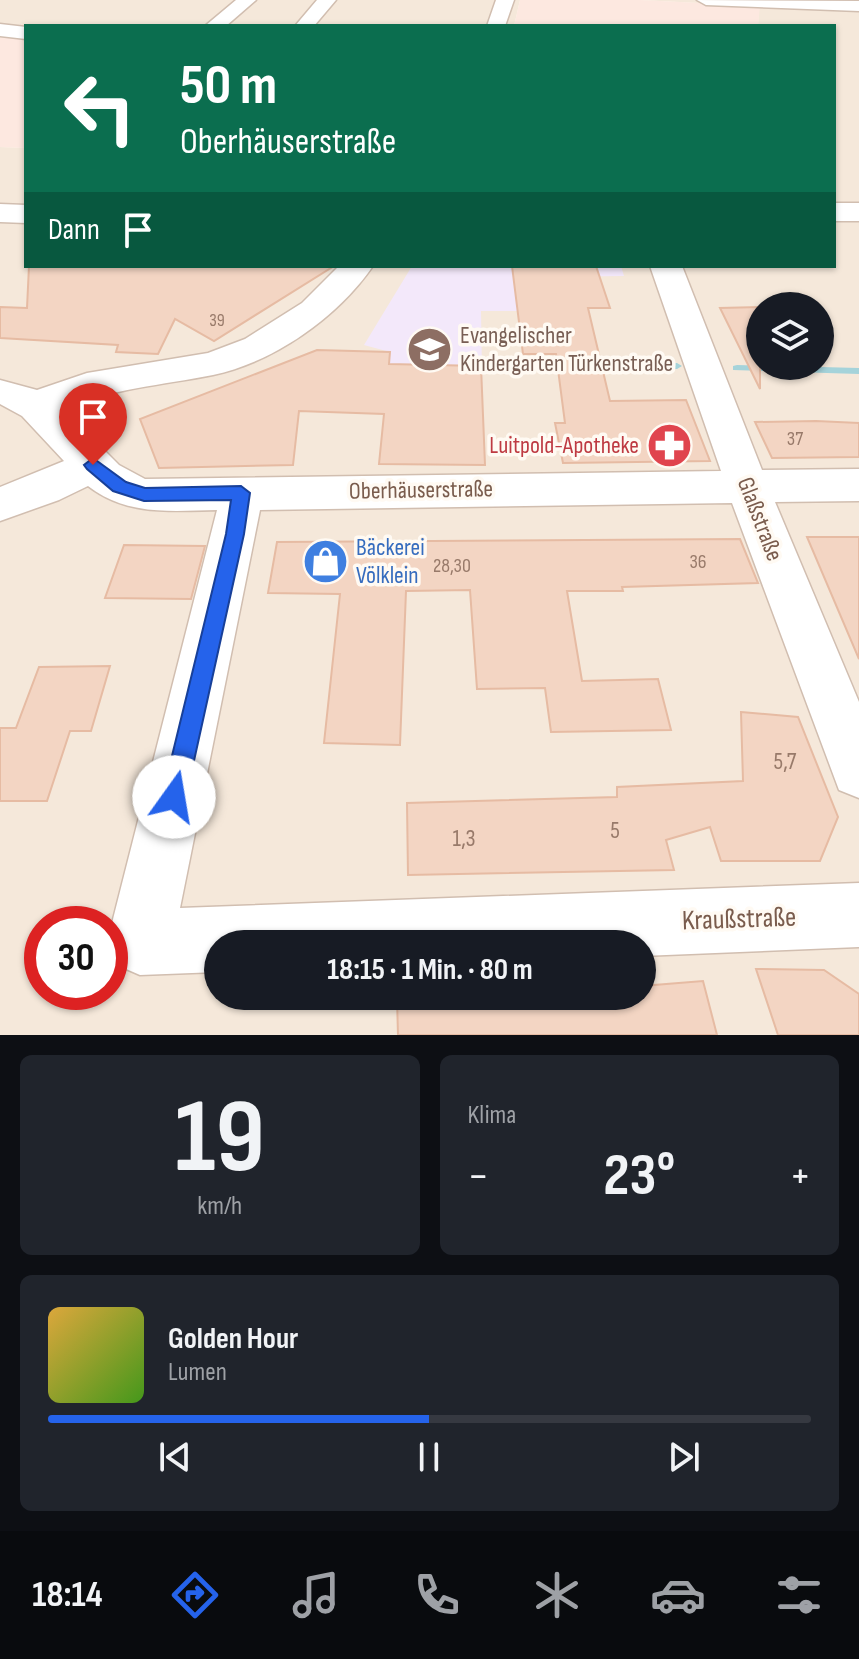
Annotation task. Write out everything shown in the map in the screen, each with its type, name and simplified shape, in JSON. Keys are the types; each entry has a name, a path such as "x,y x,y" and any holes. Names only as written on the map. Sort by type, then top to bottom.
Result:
{"street":[{"path":"217,24 247,0"},
{"path":"306,24 327,0"},
{"path":"497,24 505,0"},
{"path":"706,0 859,6"},
{"path":"0,30 24,33"},
{"path":"836,212 859,212"},
{"path":"0,213 24,214"},
{"path":"18,398 214,363 257,347 314,310 355,268"},
{"name":"Glaßstraße","path":"667,268 747,486 859,770"},
{"name":"Oberhäuserstraße","path":"18,398 120,486 144,495 859,485"},
{"path":"0,504 44,489 93,465"},
{"name":"Kraußstraße","path":"241,493 235,534 140,942 859,915"}],"shaded area":[{"path":"0,0 520,0 514,24 24,24 24,39 0,37"},
{"path":"520,0 640,0 760,6 758,24 514,24"},
{"path":"640,0 859,0 859,1035 0,1035 0,147 24,148 24,268 836,268 836,24 758,24 759,6"},
{"path":"0,37 24,39 24,148 0,147"},
{"name":"Evangelischer Kindergarten Türkenstraße","path":"411,268 622,268 624,276 555,277 560,311 481,311 483,435 382,434 390,352 364,345"}],"building":[{"path":"29,268 331,268 214,341 175,319 158,354 116,352 118,345 0,338 0,307 27,308"},
{"path":"512,268 597,268 610,308 588,308 610,401 686,400 710,461 563,463 555,423 565,423 556,354 523,354"},
{"path":"746,307 746,361 720,308"},
{"path":"317,350 390,352 389,364 481,366 485,465 379,464 384,414 299,411 293,465 159,468 140,419"},
{"path":"755,422 859,423 859,457 772,458"},
{"path":"807,537 859,537 859,659"},
{"path":"740,539 758,583 567,591 582,681 658,679 671,730 551,732 545,688 477,689 470,590 406,591 400,745 324,743 340,594 268,593 277,542"},
{"path":"124,545 205,546 191,599 105,598"},
{"path":"110,666 91,731 70,731 47,801 0,801 0,728 16,728 39,667"},
{"path":"741,712 798,717 838,817 820,861 721,861 710,827 666,840 674,870 408,875 407,803 617,797 617,787 743,781"},
{"path":"756,969 824,970 859,994 859,1035 778,1035"},
{"path":"703,981 717,1035 398,1035 397,1010 656,1010 656,985"}],"waterway":[{"path":"585,363 677,366"},
{"path":"737,368 859,371"}],"place":[{"name":"Evangelischer Kindergarten Türkenstraße","path":"429,349"},
{"name":"Luitpold-Apotheke","path":"670,445"},
{"name":"Bäckerei Völklein","path":"325,561"}],"route":[{"path":"93,465 120,486 144,495 241,493 235,534 174,797"}]}
